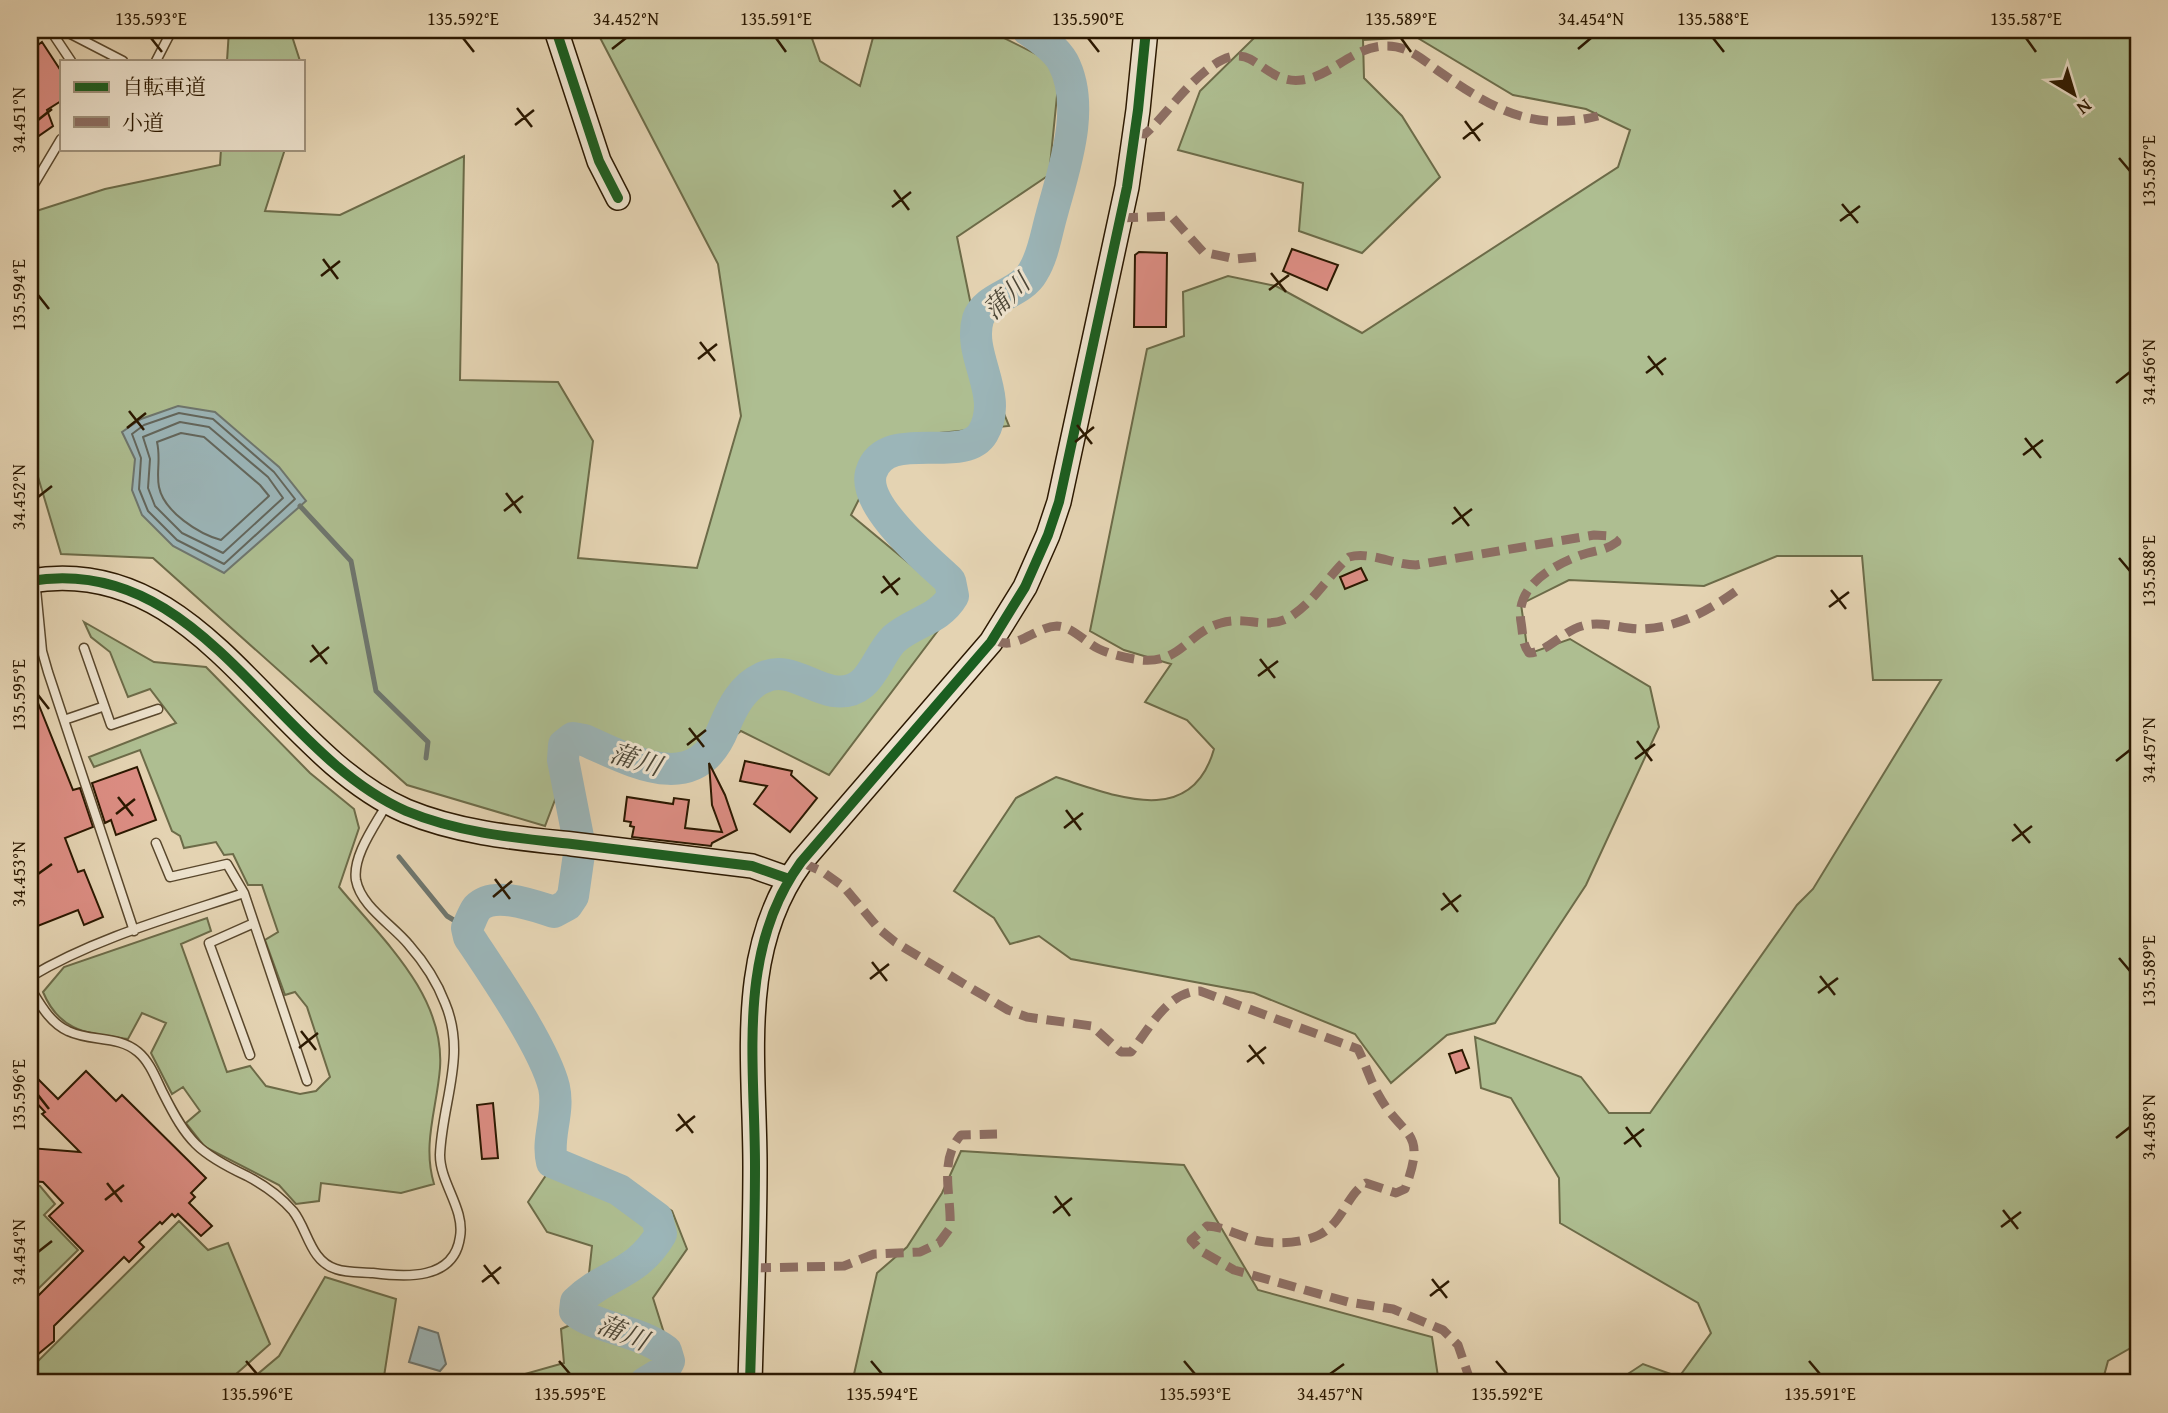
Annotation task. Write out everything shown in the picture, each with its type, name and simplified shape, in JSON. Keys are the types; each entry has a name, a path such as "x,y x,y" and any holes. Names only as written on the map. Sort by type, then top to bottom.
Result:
{"street":[{"path":"556,30 599,161 618,198"},
{"path":"750,1383 755,1164 752,1066 754,985 769,921 789,879 991,642 1025,587 1048,535 1067,465 1127,187 1139,110 1146,30"},
{"path":"33,581 64,579 104,584 147,599 170,611 211,644 331,761 388,802 446,825 528,839 752,866 789,879"}],"lane":[{"path":"57,30 55,37 70,60"},
{"path":"63,30 121,60"},
{"path":"157,60 172,30"},
{"path":"30,191 60,141"},
{"path":"30,527 33,581 43,651 134,930"},
{"path":"84,648 102,707 111,725 158,709"},
{"path":"64,720 102,707"},
{"path":"30,988 45,1013 69,1032 113,1039 140,1053 184,1132 194,1144 213,1160 256,1181 282,1200 294,1213 315,1252 327,1265 337,1269 402,1276 434,1272 454,1253 461,1237 457,1210 440,1156 454,1071 454,1030 436,984 422,962 367,902 355,878 361,853 388,802"},
{"path":"156,843 170,877 227,864 244,893 307,1081"},
{"path":"30,977 63,959 134,930 244,893"},
{"path":"250,1055 209,943 254,923"}],"green space":[{"path":"229,30 290,30 300,60 227,60"},
{"path":"596,30 809,30 820,61 860,86 875,30 988,30 1060,66 1049,175 957,237 982,359 1009,426 890,438 851,515 958,604 829,775 741,731 692,769 574,750 545,826 407,785 153,558 61,554 30,450 30,213 105,189 220,165 221,150 285,150 265,211 340,215 464,156 460,380 558,382 593,441 578,558 697,568 741,416 718,264"},
{"path":"1271,30 2138,30 2138,1350 2129,1349 2108,1361 2102,1383 1614,1383 1643,1364 1679,1377 1711,1333 1698,1303 1560,1223 1559,1178 1511,1098 1481,1088 1475,1037 1581,1077 1609,1113 1650,1113 1797,905 1813,889 1941,680 1873,680 1862,556 1777,556 1704,586 1569,580 1521,604 1528,654 1570,639 1650,687 1659,727 1586,885 1495,1023 1447,1035 1391,1083 1355,1034 1254,993 1071,959 1039,936 1010,944 994,918 954,891 1016,798 1056,777 1125,797 1148,800 1169,798 1188,790 1203,774 1214,749 1187,720 1145,702 1171,664 1124,650 1090,631 1147,349 1184,336 1183,292 1228,276 1276,286 1362,333 1618,167 1630,130 1586,109 1513,95 1416,37 1363,40 1364,78 1402,116 1440,177 1362,253 1299,231 1303,183 1178,150 1200,91 1254,38"},
{"path":"84,622 154,662 206,667 310,773 354,809 359,828 339,887 408,970 422,992 439,1041 440,1068 429,1155 434,1184 401,1193 321,1183 319,1201 296,1204 279,1185 205,1147 186,1123 200,1111 183,1087 172,1094 151,1053 166,1023 142,1013 128,1039 114,1037 77,1029 58,1016 50,1006 43,992 64,967 207,918 211,931 181,944 227,1072 250,1066 266,1086 300,1094 316,1091 330,1077 307,1007 295,992 285,995 265,940 278,932 262,885 248,885 233,854 224,855 216,842 184,848 180,836 172,831 140,750 94,767 89,757 176,723 150,689 128,697 110,652 91,637"},
{"path":"961,1151 1184,1165 1258,1290 1432,1337 1439,1383 852,1383 877,1273 907,1247 942,1193"},
{"path":"561,1153 636,1189 672,1211 687,1249 653,1298 664,1333 672,1383 477,1383 500,1381 564,1363 561,1329 584,1319 592,1246 547,1232 528,1202"},
{"path":"30,1186 40,1186 55,1204 44,1215 78,1250 37,1290 30,1290"},
{"path":"179,1221 208,1250 228,1243 270,1344 226,1383 44,1383 31,1368"},
{"path":"325,1277 396,1299 383,1383 247,1383 279,1356"}],"water":[{"path":"178,406 215,412 279,467 306,501 224,573 173,546 142,515 132,490 135,459 122,432 141,419"},
{"path":"419,1327 438,1333 446,1364 440,1371 409,1362"}],"building":[{"path":"42,42 60,69 60,102 47,110 53,126 30,142 30,51"},
{"path":"1292,249 1338,265 1327,290 1283,271"},
{"path":"1139,252 1167,253 1166,327 1134,327 1135,255"},
{"path":"1361,568 1367,580 1345,589 1340,577"},
{"path":"30,683 73,790 80,788 93,827 65,838 78,872 84,870 103,917 84,925 78,910 30,929"},
{"path":"745,761 792,771 791,775 817,798 790,832 754,804 767,786 740,781"},
{"path":"709,763 725,795 737,830 711,846 632,837 634,827 630,826 631,822 624,821 627,797 673,804 674,798 689,800 685,828 722,832 712,805"},
{"path":"137,767 156,820 116,835 111,820 105,823 92,783"},
{"path":"1462,1050 1469,1068 1456,1073 1449,1054"},
{"path":"30,1071 58,1099 86,1071 116,1101 122,1095 206,1178 191,1193 195,1197 189,1203 212,1226 201,1236 178,1214 175,1217 172,1214 162,1224 160,1222 139,1242 144,1247 129,1262 124,1257 54,1326 54,1341 37,1355 30,1347 30,1304 83,1251 49,1216 63,1203 43,1182 30,1181 30,1148 80,1152 42,1114 45,1112 30,1096"},
{"path":"493,1103 498,1158 482,1159 477,1105"}],"waterway":[{"name":"蒲川","path":"645,1383 663,1372 669,1361 666,1351 643,1338 594,1321 575,1311 576,1302 587,1292 631,1266 651,1248 661,1234 657,1218 619,1190 552,1162 554,1087 540,1052 517,1010 469,937 467,928 477,908 484,903 494,900 515,901 554,912 567,905 573,896 580,847 563,760 564,745 573,738 643,764 681,768 697,762 712,749 738,699 755,682 780,674 833,691 856,688 871,674 894,639 933,616 953,596 950,581 886,516 876,501 871,486 871,473 879,459 892,452 908,448 959,447 973,442 983,433 989,419 988,390 977,347 978,319 988,305 1028,279 1036,266 1066,160 1073,119 1070,80 1063,62 1052,48 1028,30"},
{"path":"300,506 351,561 376,691 428,742 426,758"},
{"path":"399,857 447,916 467,928"}],"marked path":[{"path":"1135,133 1145,134 1193,82 1222,60 1236,56 1250,59 1280,77 1302,80 1323,73 1363,51 1385,46 1413,53 1475,95 1512,113 1552,121 1598,116"},
{"path":"1120,218 1171,216 1203,252 1235,259 1256,257"},
{"path":"993,639 1009,643 1057,626 1068,629 1109,653 1141,660 1155,660 1175,652 1200,633 1221,623 1266,623 1284,620 1308,602 1349,557 1374,557 1416,565 1594,535 1611,536 1617,542 1559,565 1538,579 1524,598 1521,622 1529,653 1543,649 1575,629 1589,624 1641,629 1668,625 1705,611 1739,589"},
{"path":"801,862 823,872 844,887 879,929 895,942 969,987 1008,1010 1027,1017 1092,1026 1121,1052 1131,1052 1160,1013 1178,997 1200,991 1358,1049 1378,1094 1410,1136 1413,1144 1414,1154 1405,1189 1396,1193 1366,1183 1355,1193 1328,1229 1304,1240 1267,1242 1207,1226 1191,1240 1201,1251 1234,1270 1348,1302 1393,1309 1443,1330 1458,1345 1471,1383"},
{"path":"753,1268 844,1266 874,1254 920,1252 939,1243 950,1228 948,1167 954,1145 961,1135 997,1134"}],"cycle path":[{"path":"556,30 599,161 618,198"},
{"path":"750,1383 755,1193 752,1048 758,970 766,932 780,896 801,862 991,642 1025,587 1048,535 1059,502 1127,187 1146,30"},
{"path":"30,581 90,580 142,596 189,625 232,663 314,746 358,783 406,811 446,825 488,834 752,866 789,879"}]}
